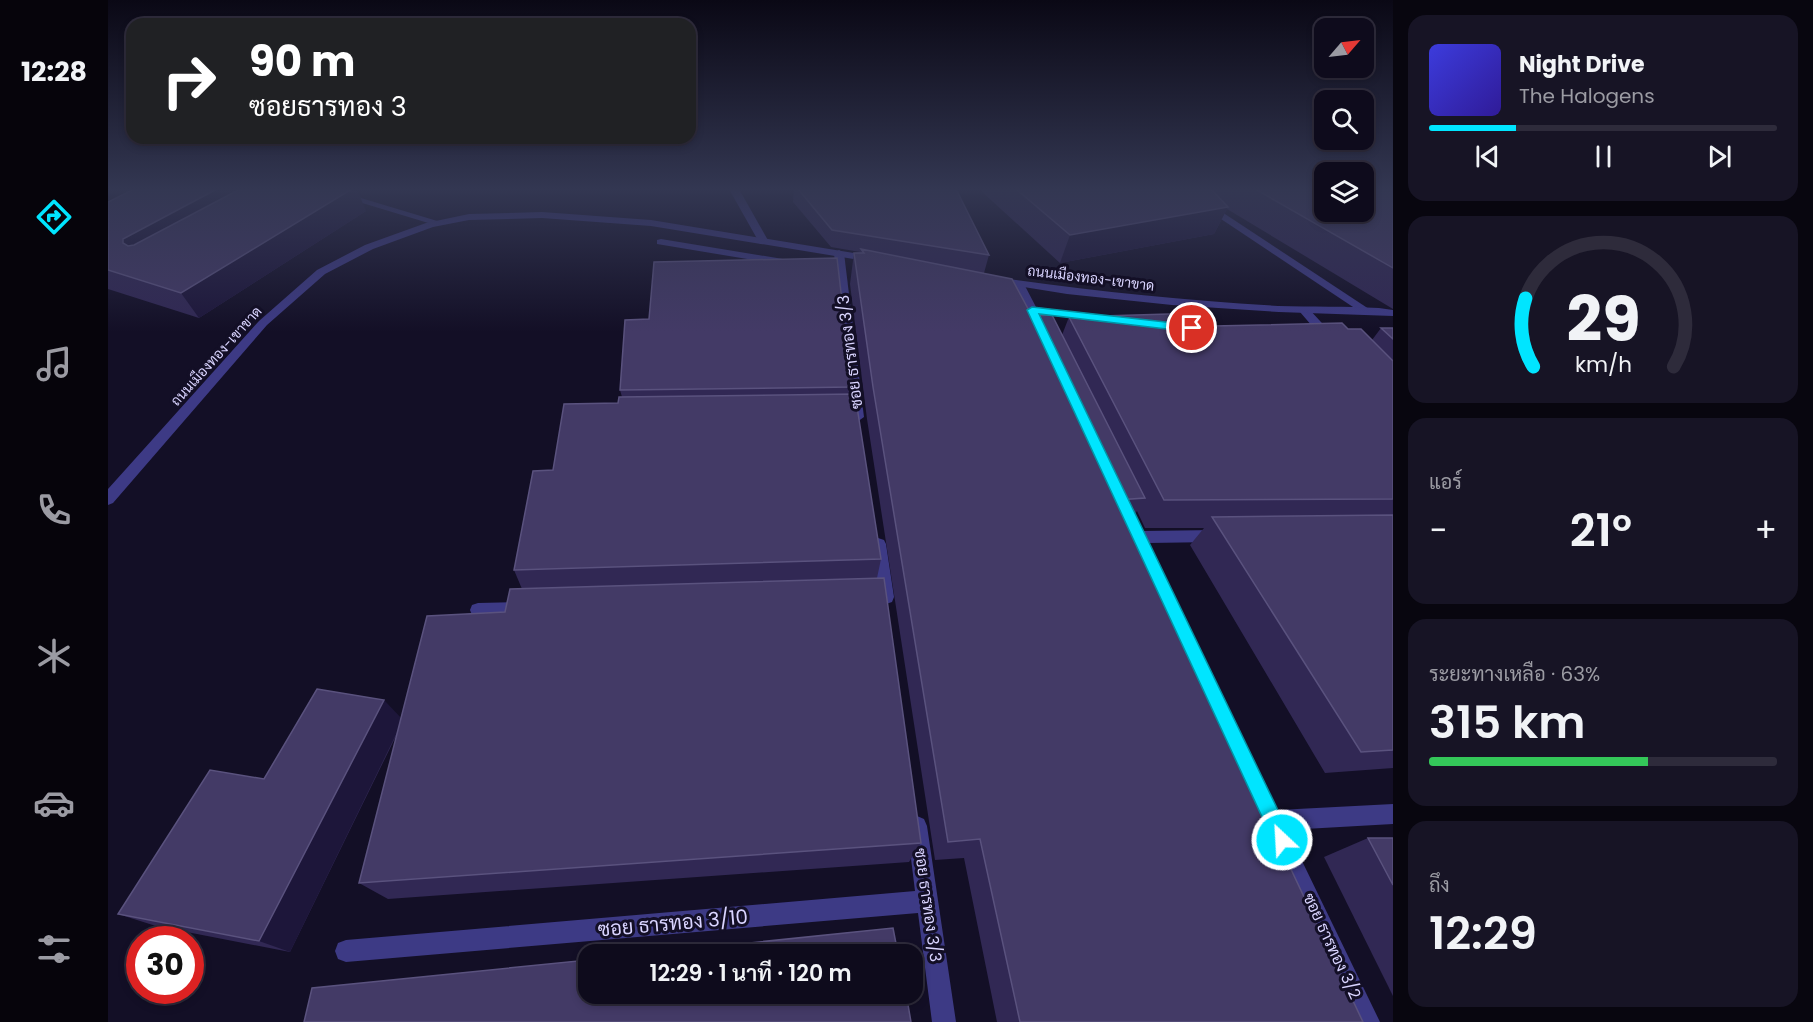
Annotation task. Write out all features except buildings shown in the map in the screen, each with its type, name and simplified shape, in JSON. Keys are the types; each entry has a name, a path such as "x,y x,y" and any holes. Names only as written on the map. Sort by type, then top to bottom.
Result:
{"street":[{"name":"ถนนเมืองทอง-เขาขาด","path":"108,499 263,323 321,272 369,247 399,237"},
{"name":"ถนนเมืองทอง-เขาขาด","path":"732,237 885,261"},
{"path":"761,237 764,242"},
{"path":"1253,237 1363,309"},
{"path":"661,242 796,264"},
{"name":"ซอย ธารทอง 3/3","path":"839,253 854,423"},
{"name":"ถนนเมืองทอง-เขาขาด","path":"986,279 1142,300 1304,310 1363,309 1393,313"},
{"path":"1019,284 1049,347"},
{"path":"1009,306 1123,321"},
{"path":"1304,310 1334,339 1305,336"},
{"name":"ซอย ธารทอง 3/2","path":"1113,484 1368,1022"},
{"path":"876,531 883,602"},
{"path":"1138,537 1231,536"},
{"path":"478,610 548,608"},
{"name":"ซอย ธารทอง 3/3","path":"915,808 944,1022"},
{"path":"1273,820 1393,814"},
{"name":"ซอย ธารทอง 3/10","path":"346,951 928,901"}],"route":[{"path":"1192,328 1032,310 1282,840"}]}
